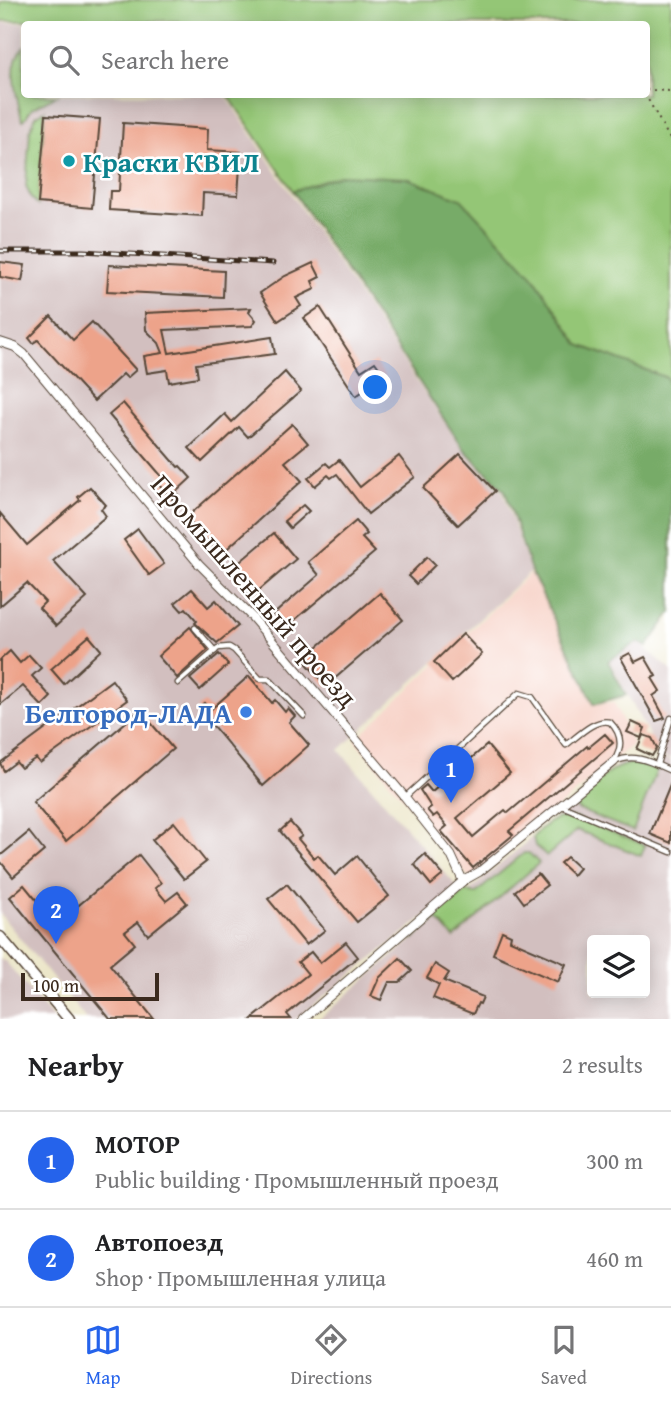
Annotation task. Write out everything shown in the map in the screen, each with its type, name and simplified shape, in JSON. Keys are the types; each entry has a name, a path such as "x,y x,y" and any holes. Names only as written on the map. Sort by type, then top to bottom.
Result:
{"street":[{"name":"Промышленный проезд","path":"0,342 15,347 24,354 199,564 251,616 405,797 451,855 463,881"},
{"path":"303,1019 463,881 479,872 614,762"},
{"path":"0,937 69,1019"}],"lane":[{"path":"195,628 215,651"},
{"path":"178,683 223,647 234,650 260,679 269,679 304,716"},
{"path":"405,797 519,693 532,697 566,745 597,723 605,720 610,722 620,739 619,754 614,762"},
{"path":"656,764 668,735 671,718"},
{"path":"614,762 631,757 671,771"},
{"path":"560,805 671,852"}],"path":[{"path":"650,90 671,91"},
{"path":"647,98 671,141"}],"shaded area":[{"path":"0,23 21,23 21,98 227,98 462,449 503,492 530,572 339,750 459,889 296,1019 86,1019 0,914"},
{"path":"531,573 593,705 614,702 633,744 471,880 355,740"},
{"path":"639,643 671,670 671,760 660,756 610,661"},
{"path":"660,757 671,761 671,1019 319,1019 617,765 625,760 656,767"},
{"path":"0,958 6,962 54,1019 0,1019"}],"green space":[{"path":"7,0 671,0 671,392 667,378 579,345 533,276 341,175 293,191 230,98 650,98 650,21 0,21 0,3"},
{"path":"21,51 21,98 51,98 32,108 24,120 14,82"},
{"path":"45,110 38,205 31,198 26,186 30,130 36,116"},
{"path":"341,175 407,178 461,199 533,276 579,345 667,378 671,392 671,613 647,647 638,642 608,661 626,695 594,704 531,571 505,491 463,448 293,191"},
{"path":"633,763 657,770 633,831 575,806 576,800 603,777 617,768"},
{"path":"563,817 573,817 645,845 641,856 577,830 547,856 535,846 533,837 546,824"},
{"path":"524,853 529,853 539,863 454,938 437,919 413,939 414,934 465,891 475,894"}],"building":[{"name":"Краски КВИЛ","path":"46,115 100,119 92,208 38,203"},
{"path":"123,123 208,129 207,150 241,152 238,195 203,193 202,216 109,210 110,191 119,191"},
{"path":"0,262 25,265 22,281 0,277"},
{"path":"313,263 320,277 312,281 315,289 296,298 301,306 278,321 260,293 285,276"},
{"path":"109,265 224,271 223,297 107,291"},
{"path":"320,307 361,371 375,362 385,376 356,396 304,318"},
{"path":"251,308 249,312 256,320 252,326 164,330 169,353 272,337 275,354 196,364 198,377 169,382 167,370 147,373 144,356 163,353 159,343 146,330 145,313"},
{"path":"51,316 73,340 92,322 136,370 127,378 123,374 94,401 38,340 33,343 29,338"},
{"path":"285,372 301,391 248,437 239,427 202,462 189,448 225,414 232,422"},
{"path":"123,403 178,467 191,478 176,492 178,494 173,500 158,484 164,479 109,415"},
{"path":"292,424 308,443 285,462 302,481 220,555 186,518"},
{"path":"460,454 495,491 458,525 423,488"},
{"path":"399,456 415,477 368,514 337,474 331,478 328,475 315,486 308,478 326,463 330,467 339,460 360,487"},
{"path":"90,487 106,505 101,509 106,516 53,561 87,598 56,626 39,608 45,602 27,583 0,606 0,513 27,545 80,500 78,497"},
{"path":"303,505 309,511 290,528 284,521"},
{"path":"356,521 367,534 362,538 375,552 284,629 273,615 319,575 308,562"},
{"path":"138,529 164,564 149,575 124,540"},
{"path":"274,533 296,559 251,597 229,571"},
{"path":"427,557 435,565 416,584 408,576"},
{"path":"192,589 208,607 216,600 238,626 217,643 195,623 197,621 186,608 182,611 175,603"},
{"path":"380,593 403,620 326,686 303,659"},
{"path":"190,627 208,650 177,678 158,656"},
{"path":"463,634 482,654 452,682 434,662"},
{"path":"89,636 101,650 64,684 51,669"},
{"path":"10,651 20,663 29,655 41,668 32,676 51,697 42,706 23,686 0,705 0,660"},
{"path":"630,653 635,662 645,657 656,676 652,678 660,691 653,696 665,718 656,721 621,658"},
{"path":"219,654 228,665 200,690 190,679"},
{"path":"249,676 272,703 275,700 285,712 288,708 295,716 289,722 309,745 263,786 198,708 204,703 210,710"},
{"path":"112,680 127,700 40,763 36,758 21,768 16,762 4,771 0,763"},
{"path":"140,710 173,749 66,841 33,802"},
{"path":"632,722 645,728 641,738 627,732"},
{"path":"605,734 613,743 509,831 513,835 473,868 441,831 447,826 437,814 433,817 427,810 431,807 420,790 426,785 432,792 487,745 510,773 457,818 473,837 505,810 508,813"},
{"path":"643,735 652,738 657,748 652,756 637,749"},
{"path":"671,783 671,843 650,834"},
{"path":"174,822 206,862 184,879 152,840"},
{"path":"290,822 302,836 298,839 314,858 318,855 335,875 357,856 389,896 357,922 280,831"},
{"path":"29,832 44,851 13,877 0,861 0,856"},
{"path":"425,854 443,875 431,885 414,864"},
{"path":"139,855 161,883 155,888 166,901 178,892 187,903 148,935 138,922 125,932 135,944 110,965 154,1019 110,1019 10,897 24,885 56,924"},
{"path":"567,857 579,868 573,875 560,863"},
{"path":"538,874 547,885 524,903 515,891"},
{"path":"287,884 325,930 306,945 268,899"},
{"path":"502,931 511,935 510,940 566,964 558,982 493,954"},
{"path":"346,942 358,957 287,1014 291,1019 252,1019 308,974 298,962 311,952 320,963"},
{"path":"400,958 412,971 400,982 389,982 381,1000 371,996 379,978"},
{"path":"435,964 449,973 444,981 483,997 473,1014 433,998 439,985 427,978"}],"railway":[{"path":"0,251 83,251 273,263"}],"place":[{"name":"Краски КВИЛ","path":"69,161"},
{"name":"Белгород-ЛАДА","path":"246,712"},
{"name":"МОТОР","path":"451,803"},
{"name":"Автопоезд","path":"56,944"}]}
